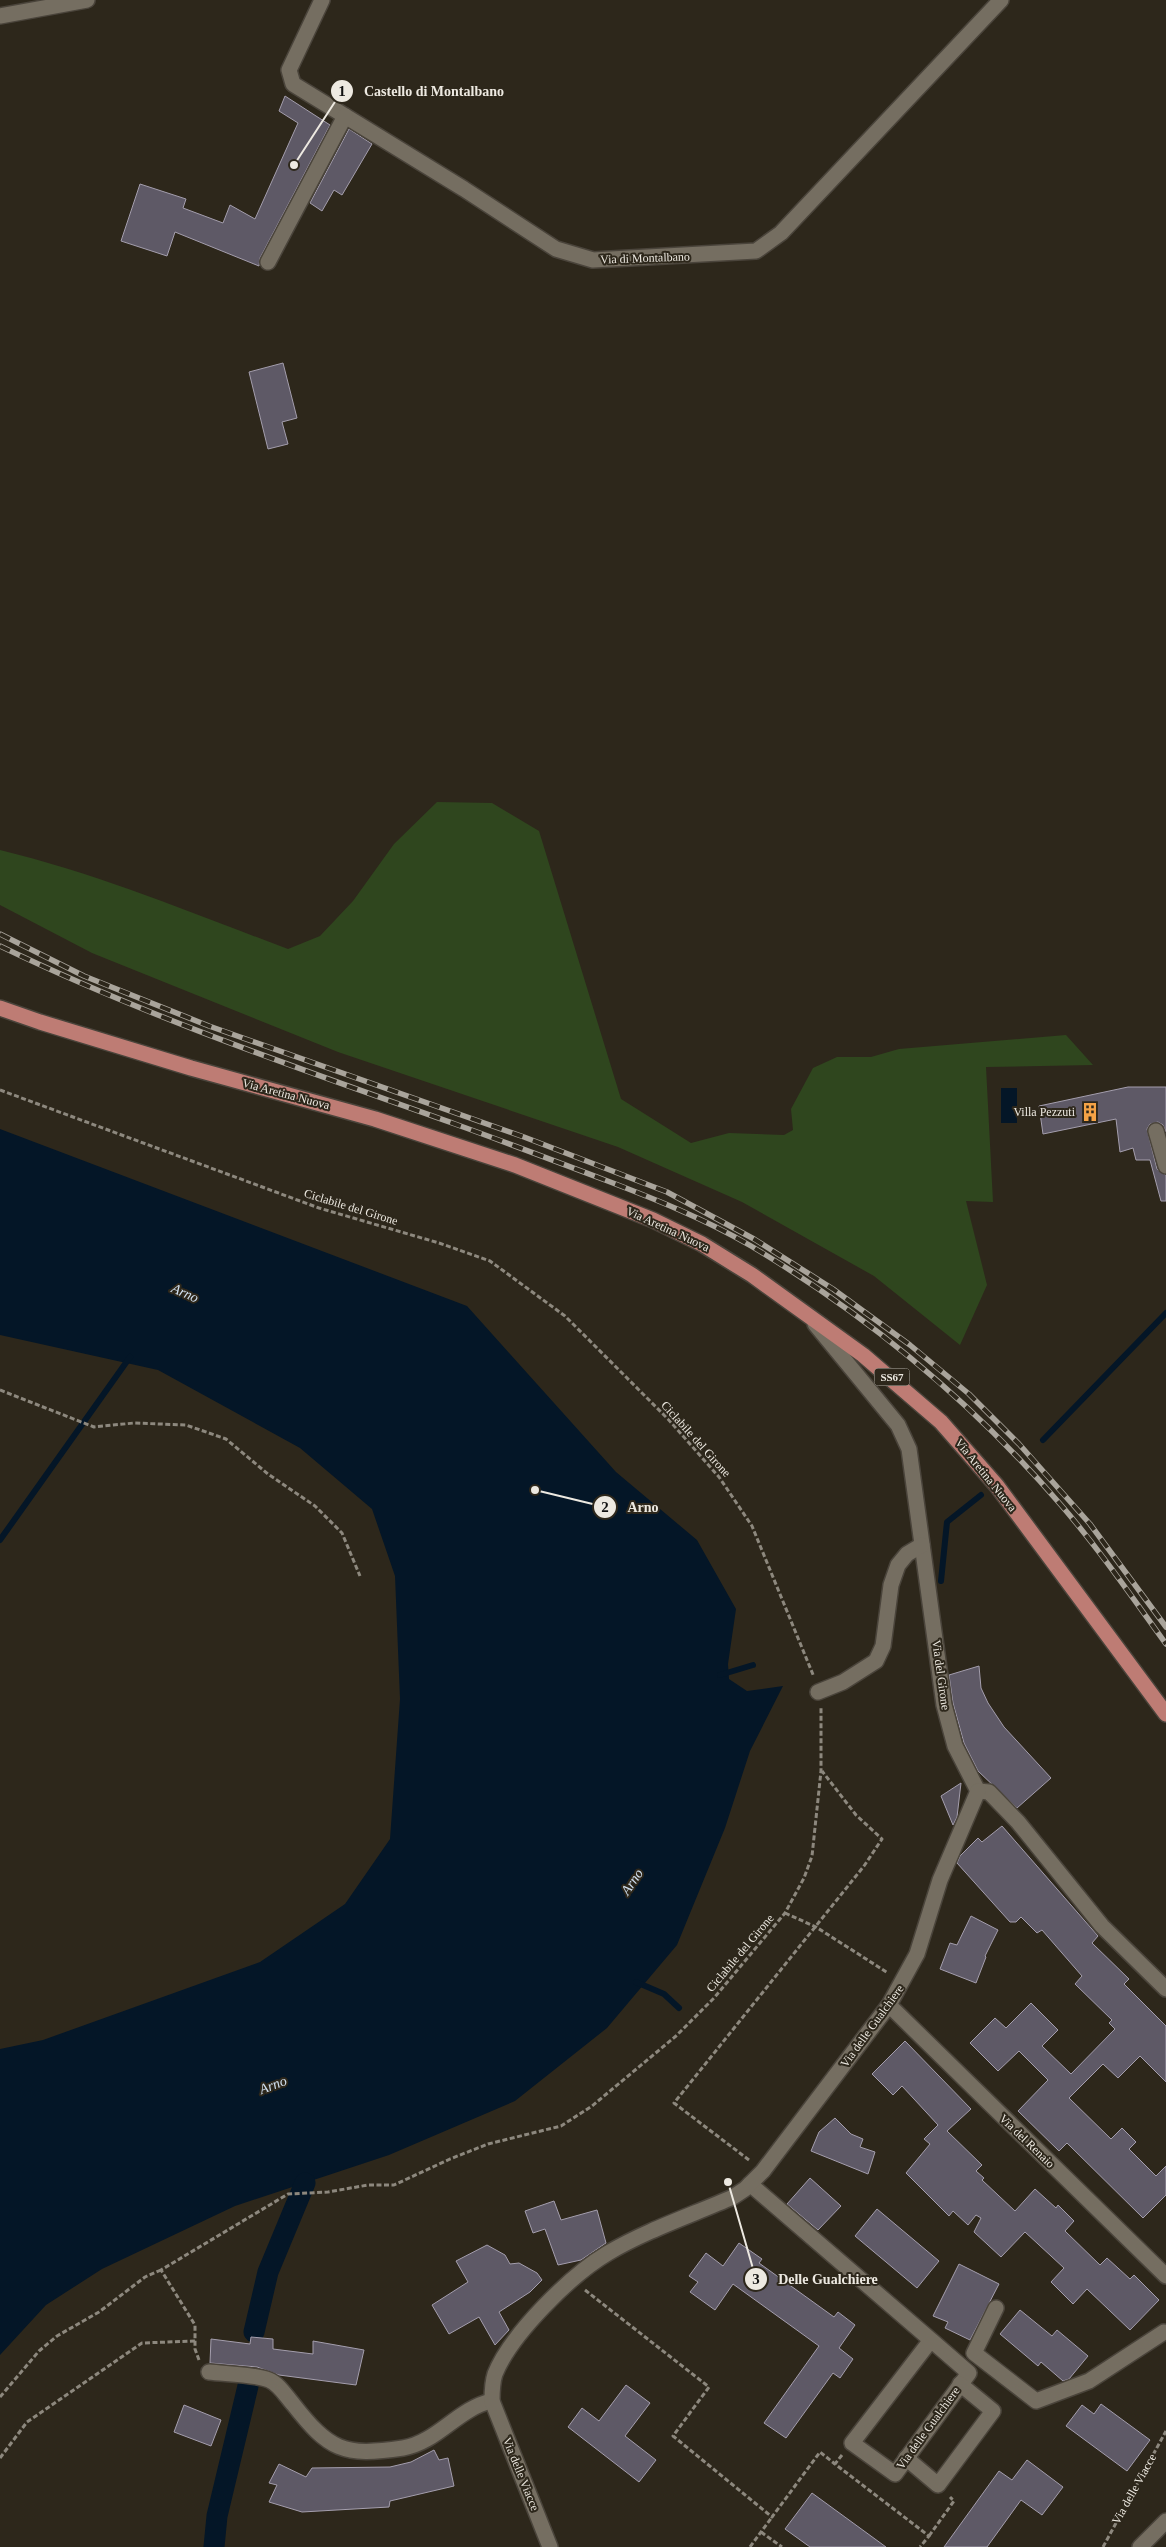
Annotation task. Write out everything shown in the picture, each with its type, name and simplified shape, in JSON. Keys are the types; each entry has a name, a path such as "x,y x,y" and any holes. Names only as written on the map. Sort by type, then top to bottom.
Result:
{"main road":[{"name":"Via Aretina Nuova","path":"0,1008 182,1065 374,1119 515,1165 653,1220 702,1244 752,1275 889,1375 942,1422 997,1486 1166,1714"}],"street":[{"path":"0,16 87,0"},
{"name":"Via di Montalbano","path":"322,0 289,70 294,84 464,188 556,249 594,260 756,251 781,232 1001,0"},
{"path":"268,262 345,116"},
{"path":"1156,1131 1166,1166"},
{"name":"Via del Girone","path":"806,1314 898,1425 906,1440 946,1712 955,1746 978,1791"},
{"path":"818,1692 843,1682 876,1661 883,1646 891,1585 898,1566 907,1554 922,1545"},
{"path":"978,1791 989,1792 1018,1822 1102,1926 1166,1988"},
{"name":"Via delle Gualchiere","path":"492,2400 494,2380 506,2354 526,2326 572,2281 608,2252 733,2197 763,2171 889,2005 917,1954 940,1880 978,1791"},
{"name":"Via del Renaio","path":"889,2005 1166,2276"},
{"name":"Via delle Gualchiere","path":"750,2184 969,2373 895,2474 852,2443"},
{"path":"996,2308 974,2353 1036,2401 1088,2381 1165,2332"},
{"path":"852,2443 931,2340"},
{"path":"209,2372 270,2380 279,2386 314,2431 329,2444 346,2450 374,2452 405,2448 432,2437 472,2408 492,2400"},
{"path":"906,2458 938,2484 993,2411 960,2384"},
{"name":"Via delle Viacce","path":"492,2400 550,2547"},
{"path":"1140,2547 1166,2521"}],"path":[{"name":"Ciclabile del Girone","path":"0,1090 319,1208 439,1243 490,1261 565,1316 668,1419 719,1477 752,1526 810,1668 822,1707 821,1771 812,1856 804,1878 785,1912 766,1939 689,2024 592,2106 561,2126 488,2144 394,2185 288,2194 161,2270 145,2277 99,2312 57,2336 39,2351 0,2396"},
{"path":"0,1390 94,1427 134,1423 186,1425 226,1439 268,1474 315,1506 342,1533 360,1576"},
{"path":"755,2164 674,2103 816,1927 864,1866 882,1839 856,1815 821,1771"},
{"path":"785,1912 816,1927 895,1978"},
{"path":"161,2270 195,2325 198,2358 203,2368 209,2372"},
{"path":"572,2281 709,2387 673,2436 772,2518"},
{"path":"0,2458 27,2422 142,2343 196,2341"},
{"name":"Via delle Viacce","path":"1103,2547 1166,2431"},
{"path":"835,2464 852,2443"},
{"path":"750,2547 820,2452 928,2536"},
{"path":"920,2547 954,2501 938,2484"},
{"path":"761,2532 782,2547"}],"green space":[{"path":"437,802 492,803 539,831 621,1099 691,1143 729,1133 784,1135 793,1130 791,1109 813,1068 837,1057 871,1057 899,1049 1066,1035 1093,1065 986,1067 993,1202 966,1201 987,1285 960,1345 874,1276 742,1202 618,1147 338,1052 92,953 0,905 0,850 109,882 288,949 320,936 353,901 394,844"}],"water":[{"path":"1001,1088 1017,1088 1017,1123 1001,1123"},
{"path":"0,1129 467,1306 616,1472 697,1540 736,1609 728,1664 729,1679 747,1691 783,1686 750,1751 725,1828 677,1945 607,2028 515,2101 389,2155 235,2206 102,2269 46,2305 0,2355 0,2049 43,2040 260,1962 345,1904 390,1839 400,1699 395,1576 372,1509 300,1448 158,1370 0,1335"}],"building":[{"path":"285,96 330,125 260,258 259,266 175,232 167,256 121,241 140,184 186,199 183,208 223,223 230,205 255,219 298,123 279,111"},
{"path":"349,129 372,144 342,195 334,190 322,211 310,203"},
{"path":"283,363 297,418 282,422 288,444 268,449 249,372"},
{"name":"Villa Pezzuti","path":"1128,1087 1166,1087 1166,1132 1163,1125 1158,1122 1150,1124 1147,1129 1157,1169 1166,1175 1166,1201 1161,1201 1150,1160 1136,1160 1133,1148 1120,1152 1116,1119 1043,1134 1039,1106"},
{"path":"979,1666 981,1688 988,1703 1004,1727 1051,1778 1017,1808 978,1771 964,1743 953,1703 949,1675"},
{"path":"961,1783 957,1817 953,1825 941,1796"},
{"path":"1002,1826 1098,1936 1092,1943 1129,1979 1124,1984 1166,2026 1166,2082 1140,2056 1118,2078 1103,2064 1069,2098 1111,2139 1122,2128 1136,2142 1129,2149 1156,2176 1166,2166 1166,2195 1143,2218 1067,2143 1059,2151 1018,2111 1048,2080 1019,2051 998,2071 970,2043 995,2018 1006,2028 1031,2003 1058,2030 1042,2046 1071,2074 1115,2029 1109,2023 1112,2020 1075,1984 1082,1976 1042,1930 1037,1933 1021,1917 1016,1922 1010,1922 957,1863 960,1856 978,1838 982,1842"},
{"path":"971,1916 998,1930 985,1956 976,1983 940,1969 950,1943 957,1945"},
{"path":"905,2041 971,2109 947,2131 982,2165 976,2171 984,2178 982,2180 1015,2211 1035,2189 1056,2208 1058,2205 1074,2221 1065,2231 1100,2265 1107,2258 1130,2279 1134,2275 1159,2300 1130,2330 1087,2289 1073,2304 1051,2282 1064,2268 1025,2232 1001,2257 974,2232 981,2218 976,2215 968,2225 953,2211 949,2216 906,2173 930,2144 924,2139 938,2125 902,2086 893,2095 872,2074"},
{"path":"835,2118 851,2134 863,2139 860,2147 875,2152 868,2174 811,2151 819,2132"},
{"path":"810,2178 841,2206 818,2230 787,2204"},
{"path":"554,2201 561,2220 597,2210 606,2243 581,2260 558,2265 545,2229 533,2233 525,2211"},
{"path":"877,2209 939,2261 917,2288 855,2236"},
{"path":"739,2243 762,2259 759,2263 834,2317 838,2312 855,2325 839,2348 853,2359 840,2378 833,2373 786,2438 764,2423 819,2346 733,2284 715,2310 690,2292 698,2282 689,2276 706,2253 723,2266"},
{"path":"487,2245 505,2255 510,2264 519,2263 537,2273 542,2280 530,2292 499,2312 509,2330 495,2345 479,2317 449,2334 432,2305 468,2282 456,2261"},
{"path":"959,2264 999,2284 970,2340 945,2328 948,2322 933,2316"},
{"path":"1020,2310 1052,2336 1057,2330 1088,2356 1069,2379 1063,2381 1041,2362 1038,2366 1000,2334"},
{"path":"251,2337 273,2339 273,2349 313,2354 313,2341 364,2350 356,2385 279,2375 257,2367 210,2363 211,2339 250,2344"},
{"path":"626,2385 650,2403 625,2436 656,2460 639,2482 568,2427 582,2408 599,2421"},
{"path":"1101,2404 1150,2440 1127,2471 1066,2426 1082,2405 1094,2414"},
{"path":"184,2405 221,2420 211,2446 174,2432"},
{"path":"434,2450 439,2460 448,2458 454,2486 390,2501 389,2507 302,2512 269,2502 277,2485 269,2483 279,2464 306,2477 312,2468 390,2467 411,2462"},
{"path":"1027,2460 1063,2487 1042,2515 1021,2500 987,2547 944,2547 999,2471 1012,2480"},
{"path":"812,2493 886,2547 810,2547 785,2529"}],"waterway":[{"path":"1043,1440 1166,1313"},
{"path":"0,1540 130,1357"},
{"path":"941,1581 947,1522 981,1495"},
{"path":"720,1675 753,1665"},
{"path":"636,1982 664,1994 679,2008"},
{"path":"254,2332 268,2272 305,2183"},
{"path":"214,2547 217,2516 248,2386"}],"railway":[{"path":"0,934 84,976 209,1026 524,1137 667,1192 754,1239 833,1289 910,1345 969,1394 1019,1444 1090,1524 1166,1627"},
{"path":"0,946 55,972 168,1019 492,1138 680,1210 751,1246 836,1301 877,1331 955,1396 992,1431 1027,1467 1089,1539 1166,1644"}],"place":[{"name":"Castello di Montalbano","path":"294,165"},
{"name":"Villa Pezzuti","path":"1090,1112"},
{"name":"Arno","path":"535,1490"},
{"name":"Delle Gualchiere","path":"728,2182"}]}
